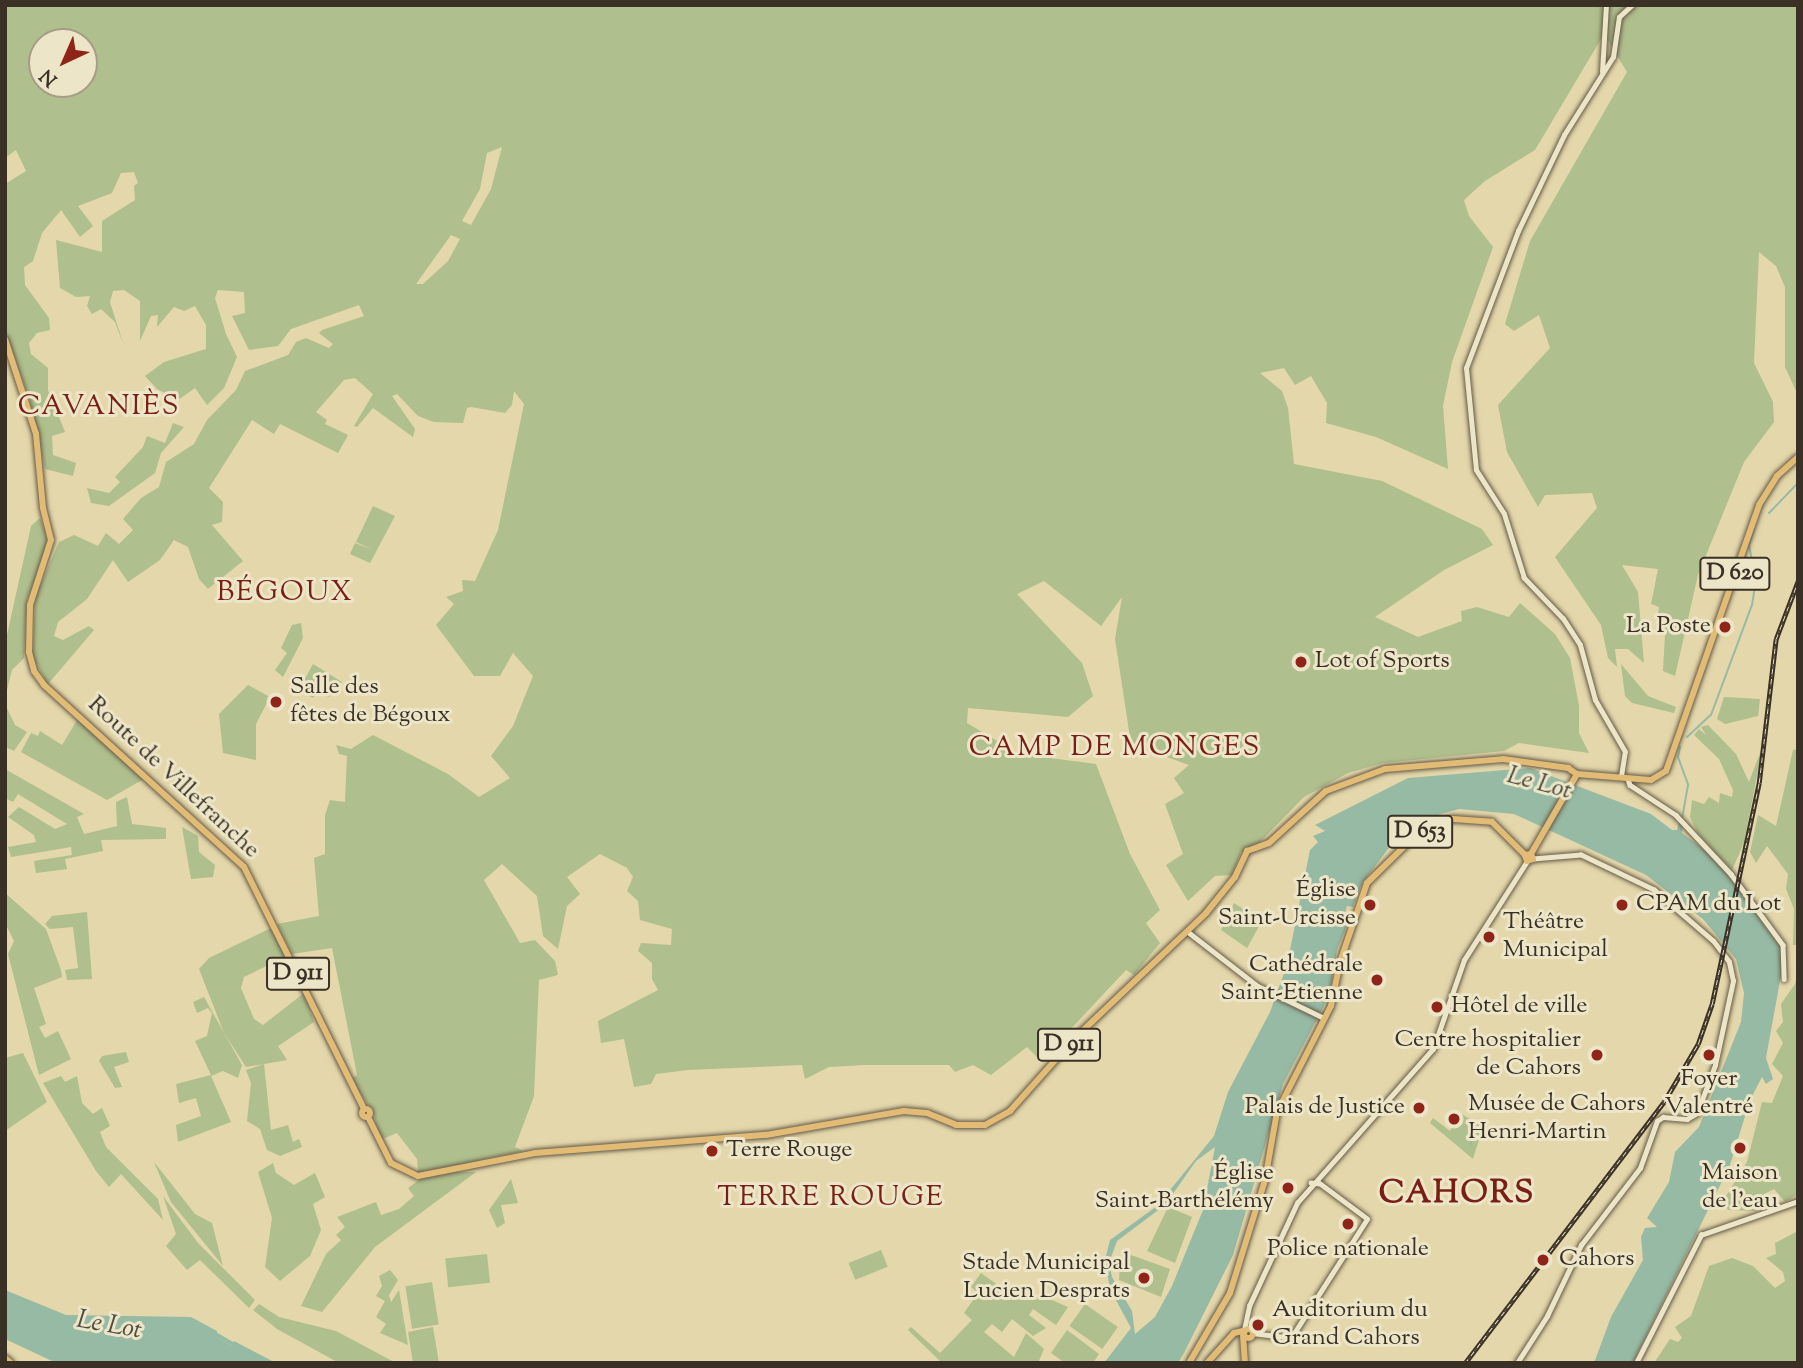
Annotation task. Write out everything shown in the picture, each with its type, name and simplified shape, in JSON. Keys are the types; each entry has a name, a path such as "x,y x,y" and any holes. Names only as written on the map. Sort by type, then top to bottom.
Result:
{"main road":[{"name":"Route de Villefranche","path":"5,339 36,434 51,550 30,604 29,652 34,671 44,685 244,867 391,1163 413,1176 568,1150 751,1137 916,1110 966,1127 1002,1118 1186,930"},
{"name":"D 620","path":"1575,777 1657,779 1669,765 1759,505 1777,476 1798,457"},
{"name":"D 911","path":"1186,930 1212,906 1253,848 1269,843 1321,795 1362,776 1395,767 1440,767 1511,758 1568,768 1575,777"},
{"path":"1529,857 1575,777"},
{"name":"D 653","path":"1189,1363 1221,1314 1265,1180 1279,1106 1323,1017 1367,883 1390,857 1428,827 1453,819 1492,822 1529,857"},
{"path":"1207,1363 1234,1334 1246,1333 1243,1363"},
{"path":"5,1358 11,1363"}],"street":[{"path":"1603,72 1606,5"},
{"path":"1632,5 1619,17 1615,49 1564,135 1521,225 1466,368 1476,470 1504,514 1525,580 1572,632 1584,659 1597,705 1623,748 1626,760 1625,777 1682,820 1729,871 1783,945 1784,979"},
{"path":"1310,1183 1320,1184 1367,1219 1294,1334 1285,1340 1258,1331 1246,1333 1249,1306 1284,1228 1310,1183 1386,1108 1433,1049 1464,960 1529,857 1575,853 1654,890 1721,951 1733,981 1715,1065 1699,1108 1687,1119 1661,1117 1635,1175 1590,1231 1517,1363"},
{"path":"1186,930 1256,984 1323,1017"},
{"path":"1320,1184 1321,1172"},
{"path":"1636,1363 1704,1233 1798,1201"}],"shaded area":[{"path":"5,5 1798,5 1798,395 1785,367 1785,287 1776,266 1759,252 1754,363 1773,402 1774,422 1744,462 1698,575 1675,676 1663,671 1665,634 1655,634 1659,607 1651,604 1658,569 1622,565 1638,592 1644,663 1628,649 1615,649 1617,667 1608,658 1601,625 1555,557 1597,508 1592,493 1545,495 1538,507 1507,452 1498,405 1550,348 1539,315 1514,331 1505,324 1530,241 1627,72 1604,34 1535,150 1485,181 1464,200 1469,216 1493,247 1452,362 1443,406 1448,469 1376,437 1326,423 1327,403 1311,376 1295,385 1284,368 1260,373 1282,391 1288,408 1294,464 1382,481 1482,529 1493,545 1444,570 1375,617 1418,637 1462,621 1461,611 1477,607 1509,617 1520,603 1555,634 1570,658 1579,706 1579,733 1589,753 1519,743 1504,751 1383,763 1348,773 1304,797 1259,843 1241,852 1232,875 1215,876 1188,901 1166,865 1183,854 1165,804 1184,793 1174,778 1189,765 1131,744 1115,639 1122,597 1101,626 1044,581 1017,594 1082,663 1093,696 1068,717 968,708 967,723 1019,754 1096,764 1130,854 1160,910 1146,923 1160,943 1134,975 1126,970 1068,1032 1060,1047 1051,1043 1038,1058 1027,1047 991,1075 973,1065 955,1072 949,1065 864,1065 829,1067 805,1079 802,1065 656,1074 651,1084 634,1087 624,1039 601,1043 598,1021 658,990 652,979 652,963 638,951 641,943 671,945 672,929 640,920 638,901 627,891 633,877 627,868 600,854 567,877 580,894 567,906 558,949 543,936 537,896 502,864 484,880 520,943 535,940 555,961 558,975 539,980 534,1096 515,1147 523,1151 472,1162 456,1172 476,1172 375,1247 322,1312 301,1306 326,1254 341,1240 336,1235 345,1227 337,1217 376,1202 381,1215 399,1209 414,1196 408,1188 419,1180 417,1159 397,1133 380,1140 373,1112 351,1079 357,1075 332,948 292,954 277,924 319,916 314,858 325,854 325,815 330,800 345,802 347,756 339,754 336,745 351,749 373,735 448,774 479,797 510,778 491,756 513,726 533,676 513,653 500,676 474,676 436,625 454,604 446,597 463,591 462,580 475,581 498,530 524,404 514,391 512,405 505,413 471,407 467,408 463,423 434,422 418,416 397,394 392,396 415,429 413,437 373,408 357,427 354,426 373,394 355,378 344,380 316,412 327,420 325,424 348,435 338,453 280,424 274,434 252,420 209,488 223,502 222,522 212,525 243,561 208,589 199,579 188,547 174,540 160,560 128,582 113,560 87,599 58,622 54,636 63,640 89,626 94,630 48,684 33,658 35,598 59,542 74,535 98,546 106,533 119,544 133,530 123,519 141,498 159,487 166,462 194,444 207,420 236,390 245,371 288,355 296,342 306,338 329,348 333,344 319,333 322,330 364,316 359,305 291,329 278,346 249,350 232,316 245,313 244,292 218,290 215,298 226,334 237,357 224,388 207,405 195,388 178,400 157,389 145,376 164,362 206,349 206,325 195,306 184,311 174,307 157,327 158,315 151,316 140,341 140,301 124,290 113,291 110,302 124,346 115,322 101,309 92,314 87,306 90,296 76,297 60,288 56,240 102,252 102,221 135,200 134,186 138,183 134,172 121,173 112,193 78,206 93,226 80,237 61,210 42,233 33,261 24,267 25,285 49,318 50,330 37,333 29,343 31,354 48,368 48,390 65,432 52,436 53,455 76,463 73,476 45,469 29,397 5,331 5,184 26,171 16,150 5,158","holes":["502,147 491,189 471,225 462,221 480,189 487,153","451,235 460,239 448,261 423,284 416,284"]},
{"path":"173,423 184,427 161,453 155,473 109,506 91,503 87,488 109,493 120,482 115,477 143,447 147,436 165,443"},
{"path":"373,506 395,516 370,563 350,554 355,543 373,550 356,542"},
{"path":"40,518 47,537 45,557 27,599 24,658 12,670 5,698 5,644 31,526"},
{"path":"301,623 303,638 283,677 275,670 287,653 281,648 292,625"},
{"path":"313,664 342,682 329,697 317,692 313,698 306,694 309,688 302,684"},
{"path":"1621,664 1648,696 1676,707 1674,713 1632,703 1625,696"},
{"path":"248,685 270,697 256,724 256,760 223,753 219,714"},
{"path":"1724,697 1760,699 1758,716 1725,724 1717,719"},
{"path":"5,704 15,725 27,732 14,751 5,747"},
{"path":"77,720 144,779 107,800 21,752 31,733 38,736 40,731 62,745"},
{"path":"1708,725 1736,754 1749,782 1763,745 1744,843 1732,870 1698,834 1690,817 1692,800 1704,804 1709,797 1719,803 1720,793 1732,797 1733,790 1719,759 1694,735 1699,729 1706,735 1701,727"},
{"path":"1798,749 1798,945 1793,945 1794,909 1786,889 1788,874 1767,846 1756,863 1750,852 1758,815 1776,826 1793,750"},
{"path":"5,769 84,814 77,817 84,834 117,826 116,802 127,797 132,824 166,828 166,839 101,840 103,851 65,859 67,869 36,873 34,861 72,855 71,847 11,857 8,847 36,842 34,835 8,817 19,807 55,829 67,824 18,794 13,802 5,798"},
{"path":"182,827 198,836 199,852 215,865 213,877 191,879"},
{"path":"5,893 46,929 61,970 62,977 34,988 46,1024 39,1027 45,1038 58,1031 71,1059 39,1075 8,954 14,941 5,923"},
{"path":"1234,903 1262,921 1247,948 1221,930"},
{"path":"87,912 92,979 67,980 65,970 78,968 73,927 50,929 45,924 52,916"},
{"path":"273,927 287,956 244,977 241,988 254,1019 263,1025 304,993 314,1022 278,1046 287,1060 246,1067 224,1033 199,969 209,958"},
{"path":"1798,971 1798,1194 1785,1202 1774,1189 1764,1194 1765,1203 1756,1211 1728,1210 1723,1201 1747,1162 1762,1102 1772,1103 1783,1076 1772,1064 1783,1043 1776,1031 1783,1022 1781,1004 1795,984"},
{"path":"204,997 242,1065 238,1078 223,1071 211,1076 231,1122 178,1142 176,1125 201,1116 196,1098 179,1103 176,1084 211,1075 195,1041 207,1036 212,1013 208,1008 197,1013 193,1002"},
{"path":"126,1052 129,1062 114,1067 122,1087 115,1088 99,1061 102,1056"},
{"path":"23,1053 47,1102 5,1131 5,1058"},
{"path":"264,1064 271,1130 288,1125 293,1142 299,1139 302,1147 280,1156 267,1150 260,1129 247,1121 251,1083 246,1070"},
{"path":"61,1076 65,1082 77,1076 82,1103 93,1114 102,1108 110,1126 100,1132 106,1147 158,1199 163,1220 121,1174 109,1187 96,1171 43,1083"},
{"path":"1460,1113 1483,1127 1473,1159 1430,1123 1433,1118 1450,1131"},
{"path":"154,1162 195,1214 212,1223 223,1266 171,1202"},
{"path":"273,1163 276,1173 294,1185 315,1173 325,1197 313,1204 321,1230 310,1256 280,1281 265,1267 272,1218 258,1172"},
{"path":"511,1179 518,1203 501,1205 505,1223 497,1228 489,1210"},
{"path":"163,1196 198,1243 255,1300 249,1308 200,1260 187,1270 166,1246 176,1234"},
{"path":"1168,1207 1192,1217 1175,1263 1147,1251"},
{"path":"1798,1231 1798,1363 1654,1363 1670,1339 1678,1342 1682,1338 1675,1327 1691,1316 1709,1266 1732,1258 1753,1266 1775,1288 1785,1281 1783,1272 1766,1258 1776,1254 1775,1243"},
{"path":"881,1250 888,1267 855,1280 849,1263"},
{"path":"487,1254 490,1283 448,1287 445,1258"},
{"name":"Stade Municipal Lucien Desprats","path":"1131,1255 1170,1269 1161,1297 1119,1280 1120,1265"},
{"path":"390,1270 398,1280 389,1295 391,1302 399,1290 408,1345 380,1333 386,1324 376,1317 385,1301 376,1296 382,1286 379,1276"},
{"path":"981,1273 1017,1299 1026,1289 1042,1300 1045,1297 1068,1307 1056,1325 1033,1309 1029,1315 1046,1328 1033,1336 1012,1319 1002,1332 992,1324 984,1332 1014,1357 1026,1333 1044,1349 1038,1363 942,1363 908,1330 911,1327 940,1353 972,1320 964,1313 978,1293 971,1287"},
{"path":"432,1282 439,1324 412,1329 405,1286"},
{"path":"259,1304 279,1317 336,1331 396,1363 339,1363 277,1329 253,1310"},
{"path":"1085,1304 1118,1327 1102,1349 1070,1326"},
{"path":"433,1327 439,1363 413,1363 408,1332"},
{"path":"1067,1330 1099,1354 1093,1363 1065,1363 1051,1353"}],"water":[{"name":"Le Lot","path":"1530,768 1651,814 1672,830 1677,830 1679,822 1683,824 1682,833 1715,858 1785,953 1766,1058 1773,1079 1766,1084 1762,1077 1750,1100 1730,1165 1633,1363 1594,1363 1611,1317 1643,1260 1641,1237 1645,1228 1657,1227 1647,1218 1669,1182 1675,1152 1699,1127 1741,1022 1744,993 1736,959 1703,919 1646,875 1514,814 1459,809 1427,818 1388,849 1362,883 1353,907 1347,906 1345,914 1351,916 1337,950 1329,996 1283,1084 1233,1255 1178,1363 1104,1363 1131,1328 1110,1289 1105,1260 1110,1240 1157,1206 1214,1136 1228,1092 1270,1012 1287,965 1310,850 1318,842 1313,836 1325,831 1315,825 1408,778","holes":["1215,1147 1203,1210 1172,1286 1155,1317 1135,1334 1132,1311 1112,1277 1109,1263 1117,1241 1165,1205 1196,1161"]},
{"name":"Le Lot","path":"5,1290 66,1315 191,1317 217,1331 217,1337 232,1346 234,1341 276,1363 52,1361 5,1339"}],"waterway":[{"path":"1769,513 1798,483"},
{"path":"1687,737 1711,715 1752,605 1756,579 1749,545 1754,529"},
{"path":"1680,747 1678,757 1688,785 1682,818"},
{"path":"1469,1125 1471,1145"},
{"path":"214,1333 235,1345"}],"railway":[{"path":"1465,1363 1664,1102 1698,1044 1712,1004 1759,783 1776,639 1798,581"}],"place":[{"name":"La Poste","path":"1725,627"},
{"name":"Lot of Sports","path":"1301,662"},
{"name":"Salle des fêtes de Bégoux","path":"276,702"},
{"name":"Église Saint-Urcisse","path":"1370,905"},
{"name":"CPAM du Lot","path":"1622,905"},
{"name":"Théâtre Municipal","path":"1489,937"},
{"name":"Cathédrale Saint-Etienne","path":"1377,980"},
{"name":"Hôtel de ville","path":"1437,1007"},
{"name":"Centre hospitalier de Cahors","path":"1597,1055"},
{"name":"Foyer Valentré","path":"1709,1055"},
{"name":"Palais de Justice","path":"1419,1108"},
{"name":"Musée de Cahors Henri-Martin","path":"1454,1119"},
{"name":"Maison de l'eau","path":"1740,1148"},
{"name":"Terre Rouge","path":"712,1151"},
{"name":"Église Saint-Barthélémy","path":"1288,1188"},
{"name":"Police nationale","path":"1348,1224"},
{"name":"Cahors","path":"1543,1260"},
{"name":"Stade Municipal Lucien Desprats","path":"1144,1278"},
{"name":"Auditorium du Grand Cahors","path":"1258,1325"}],"district":[{"name":"CAVANIÈS","path":"99,407"},
{"name":"BÉGOUX","path":"285,593"},
{"name":"CAMP DE MONGES","path":"1115,748"},
{"name":"CAHORS","path":"1457,1194"},
{"name":"TERRE ROUGE","path":"831,1198"}]}
